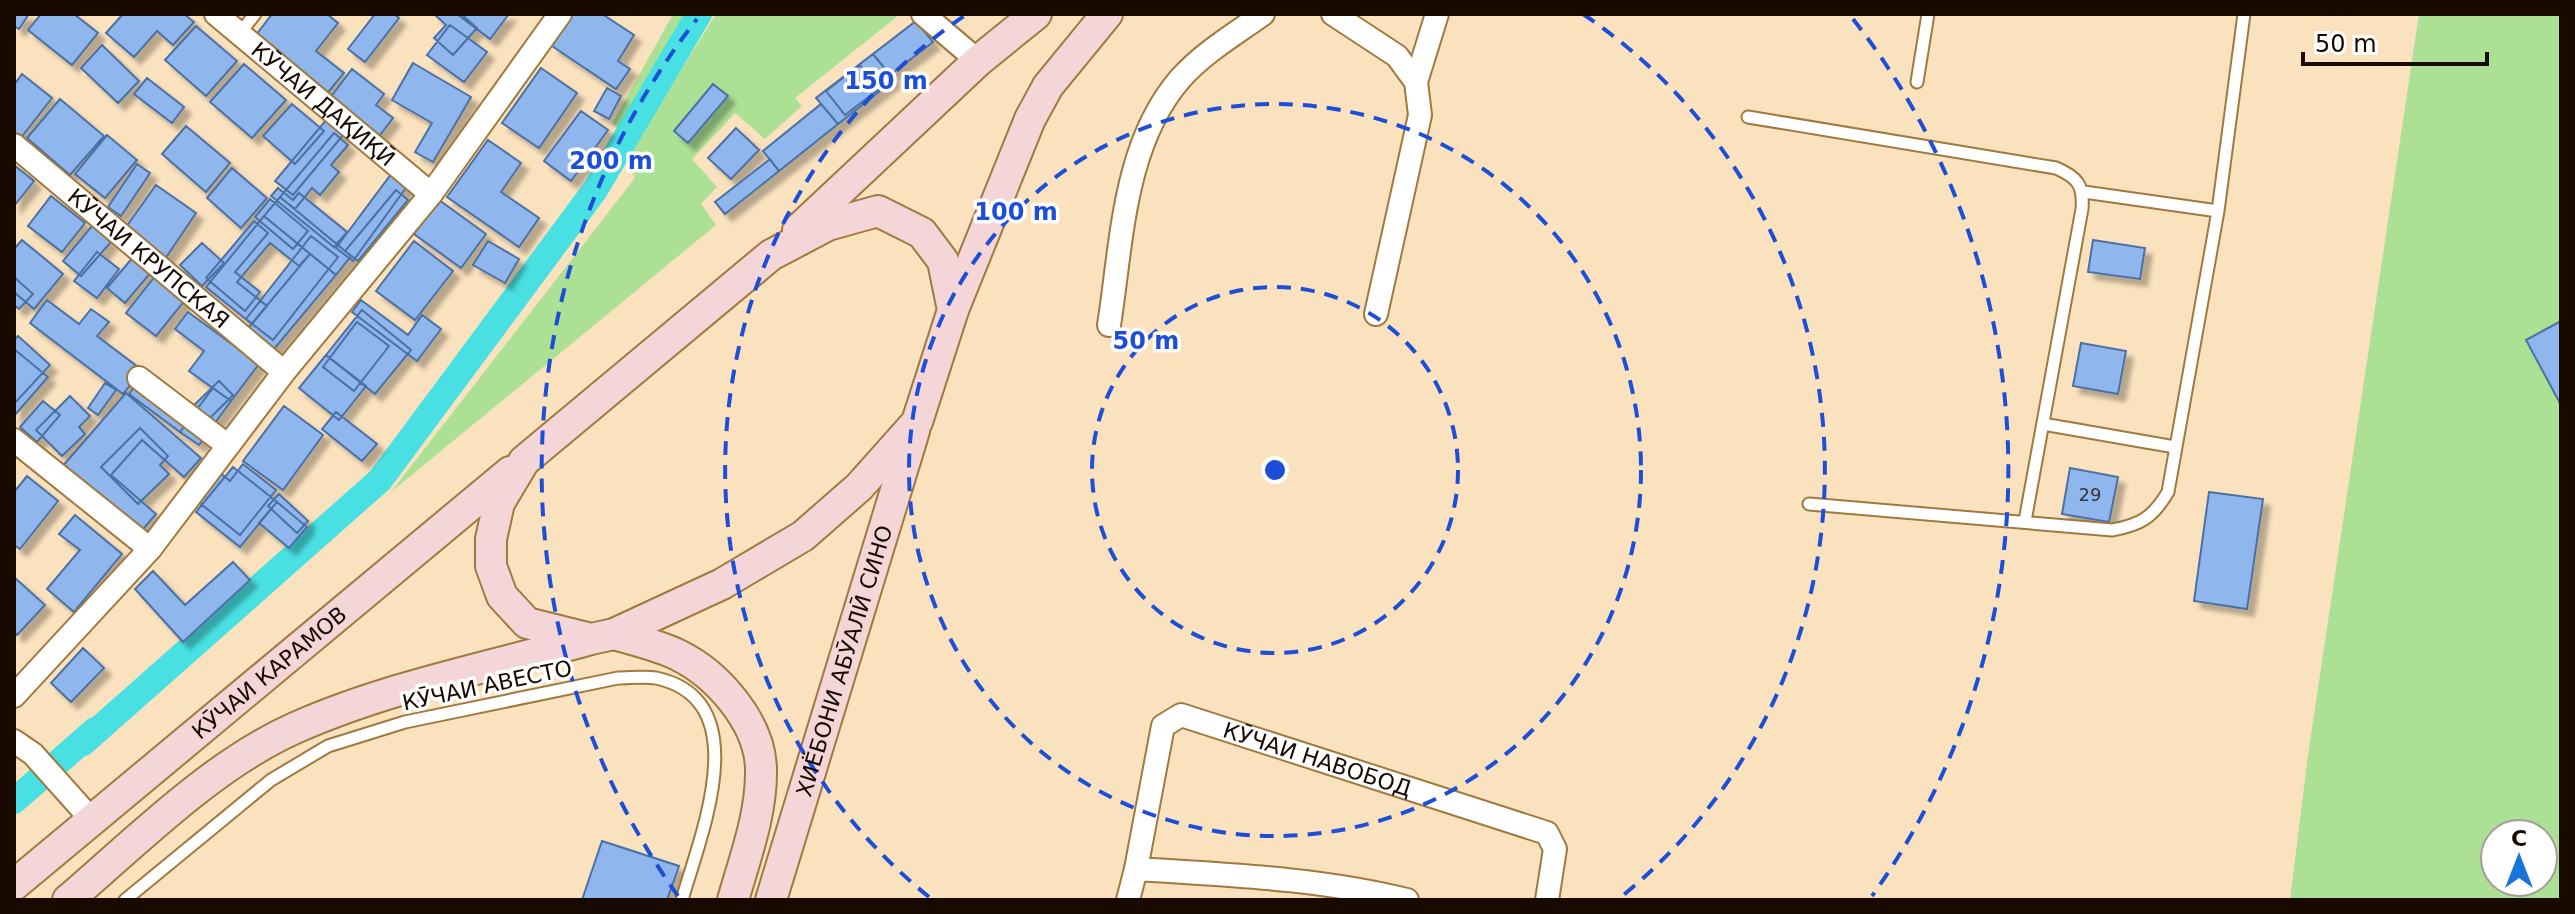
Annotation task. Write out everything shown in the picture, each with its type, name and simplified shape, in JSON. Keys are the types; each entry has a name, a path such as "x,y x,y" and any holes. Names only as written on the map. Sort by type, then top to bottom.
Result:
{"main road":[{"name":"КӮЧАИ КАРАМОВ","path":"14,885 771,255 978,61 1036,14"},
{"name":"КӮЧАИ КАРАМОВ","path":"68,900 212,778 293,729 369,701 602,636 722,584 803,536 859,487 917,422 953,310 1036,108 1048,86 1107,14"},
{"name":"КӮЧАИ КАРАМОВ","path":"771,255 828,225 878,211 922,233 943,261 953,310"},
{"name":"ХИЁБОНИ АБӮАЛӢ СИНО","path":"771,900 917,422"},
{"name":"КӮЧАИ КАРАМОВ","path":"524,461 499,503 491,539 491,566 502,596 527,623 602,636"},
{"name":"ХИЁБОНИ АБӮАЛӢ СИНО","path":"602,636 677,654 715,678 745,716 761,766 758,810 733,900"}],"street":[{"name":"КӮЧАИ ДАҚИҚӢ","path":"216,14 431,194"},
{"path":"14,696 150,549 284,372 431,194 560,14"},
{"path":"923,14 978,61"},
{"path":"1109,325 1134,170 1145,136 1180,79 1263,14"},
{"path":"1333,14 1397,56 1416,82"},
{"path":"1376,314 1420,115 1416,82 1437,14"},
{"name":"КӮЧАИ КРУПСКАЯ","path":"14,145 284,372"},
{"path":"139,378 227,445"},
{"path":"14,440 150,549"},
{"name":"КӮЧАИ НАВОБОД","path":"1128,900 1163,726 1181,715 1547,833 1555,849 1547,900"},
{"path":"14,741 33,754 91,819"},
{"path":"1136,869 1282,879 1360,888 1407,900"}],"lane":[{"path":"240,33 255,14"},
{"path":"1917,82 1928,14"},
{"path":"1809,504 2112,530 2136,526 2155,514 2168,492 2218,211 2244,14"},
{"path":"1748,117 2056,168 2074,176 2084,192 2025,521"},
{"path":"2084,192 2218,211"},
{"path":"2043,424 2175,447"},
{"name":"КӮЧАИ АВЕСТО","path":"125,900 259,790 328,746 420,719 618,678 654,678 681,687 705,711 716,746 715,783 682,900"}],"green space":[{"path":"673,14 690,14 623,131 612,124"},
{"path":"716,14 899,15 795,98 802,106 765,139 735,113 692,159 717,187 701,204 716,225 391,492 635,178 625,160"},
{"path":"2419,14 2561,14 2561,900 2290,900 2308,755"}],"building":[{"path":"14,14 29,14 19,29 14,26"},
{"path":"41,14 74,14 98,33 72,65 28,30"},
{"path":"123,14 184,14 194,22 173,45 157,31 134,57 106,33"},
{"path":"272,14 327,14 338,23 316,51 344,73 325,96 253,39"},
{"path":"375,14 394,14 399,18 365,62 348,49"},
{"path":"434,14 461,14 477,28 453,55 434,38 446,25"},
{"path":"457,14 509,14 490,39"},
{"path":"573,14 602,14 634,35 618,61 630,69 616,89 552,46"},
{"path":"916,21 933,42 890,75 873,54"},
{"path":"450,25 487,52 464,82 427,55"},
{"path":"196,26 237,61 206,96 165,60"},
{"path":"102,45 139,81 118,103 81,68"},
{"path":"873,54 894,80 838,124 816,98"},
{"path":"413,63 471,97 433,162 415,152 432,123 392,100"},
{"path":"244,64 286,100 252,138 210,102"},
{"path":"860,65 879,89 845,115 826,91"},
{"path":"541,68 577,93 539,148 502,123"},
{"path":"352,69 384,94 376,105 393,118 377,139 327,102"},
{"path":"22,74 52,98 20,139 14,135 14,85"},
{"path":"147,78 184,107 172,123 134,94"},
{"path":"713,84 728,96 688,143 674,131"},
{"path":"607,88 621,96 609,119 594,111"},
{"path":"60,99 104,136 70,175 27,138"},
{"path":"292,104 324,131 295,164 263,136"},
{"path":"821,104 838,124 779,171 763,151"},
{"path":"581,111 608,130 571,181 544,161"},
{"path":"327,119 344,134 293,195 275,181"},
{"path":"186,126 230,163 206,192 162,154"},
{"path":"736,128 759,150 731,179 708,158"},
{"path":"334,133 348,145 331,165 339,172 320,195 312,188 295,209 280,197"},
{"path":"107,135 137,160 105,198 75,174"},
{"path":"488,140 521,163 501,192 539,218 519,247 447,197"},
{"path":"770,159 779,171 725,214 715,202"},
{"path":"137,164 150,173 121,216 108,207"},
{"path":"14,165 34,181 14,206"},
{"path":"232,168 267,198 241,228 207,198"},
{"path":"392,173 408,185 353,261 336,248"},
{"path":"156,185 196,213 165,259 124,230"},
{"path":"278,188 293,200 299,193 347,232 334,247 271,196"},
{"path":"396,190 408,200 358,261 345,251"},
{"path":"51,196 85,223 62,252 28,226"},
{"path":"280,197 351,256 336,275 264,216"},
{"path":"270,199 308,231 293,249 255,217"},
{"path":"439,200 486,234 461,268 414,234"},
{"path":"264,216 310,254 299,266 270,243 237,282 267,306 252,324 206,287"},
{"path":"254,221 268,233 235,272 260,292 245,311 206,278"},
{"path":"92,226 111,242 81,276 63,261"},
{"path":"311,236 338,257 273,340 246,319"},
{"path":"22,240 63,274 34,309 14,292 14,249"},
{"path":"2093,240 2145,248 2140,279 2088,272"},
{"path":"414,241 453,271 415,320 376,291"},
{"path":"488,241 519,259 505,283 473,265"},
{"path":"202,243 224,263 202,286 180,265"},
{"path":"97,252 119,269 97,298 74,281"},
{"path":"310,254 336,275 274,349 248,328"},
{"path":"134,256 152,271 125,303 107,288"},
{"path":"156,275 186,299 156,336 126,313"},
{"path":"14,277 33,294 19,309 14,305"},
{"path":"47,300 79,324 91,309 109,322 97,336 142,370 123,394 30,323"},
{"path":"361,300 408,335 422,315 441,329 417,361 352,312"},
{"path":"362,310 411,350 375,394 326,355"},
{"path":"188,312 259,364 231,401 189,371 204,351 175,329"},
{"path":"2561,321 2561,405 2526,340"},
{"path":"2561,321 2561,405 2526,340"},
{"path":"357,322 389,346 354,391 323,367"},
{"path":"18,336 50,365 14,404 14,340"},
{"path":"2081,343 2126,351 2118,394 2073,386"},
{"path":"14,349 48,377 14,416"},
{"path":"326,355 366,386 339,420 299,388"},
{"path":"141,378 192,416 180,432 129,394"},
{"path":"219,381 233,395 205,423 191,408"},
{"path":"105,383 116,390 98,415 88,408"},
{"path":"213,388 231,401 199,445 180,432"},
{"path":"126,393 201,458 184,477 142,440 111,475 156,514 139,534 62,467"},
{"path":"70,396 90,416 79,427 85,434 62,456 36,430"},
{"path":"43,401 60,415 37,442 20,427"},
{"path":"284,406 323,435 283,490 243,461"},
{"path":"336,412 377,444 362,461 322,429"},
{"path":"140,428 168,456 160,465 169,474 138,504 101,467"},
{"path":"243,464 276,490 240,535 196,500 219,472 230,481"},
{"path":"233,467 277,502 240,547 196,512"},
{"path":"2070,468 2118,477 2109,522 2062,514"},
{"path":"27,476 58,501 20,549 14,545 14,492"},
{"path":"2209,492 2263,499 2247,609 2194,601"},
{"path":"279,494 308,521 297,533 268,506"},
{"path":"277,502 307,527 289,548 259,523"},
{"path":"75,515 122,554 74,612 47,589 80,550 59,534"},
{"path":"233,562 250,580 183,642 135,589 153,571 185,605"},
{"path":"14,577 45,605 17,635 14,632"},
{"path":"83,648 104,668 71,702 51,683"},
{"path":"602,841 679,866 667,900 582,900"}],"waterway":[{"path":"83,743 380,480 595,190 699,14"},
{"path":"14,801 95,730"}]}
